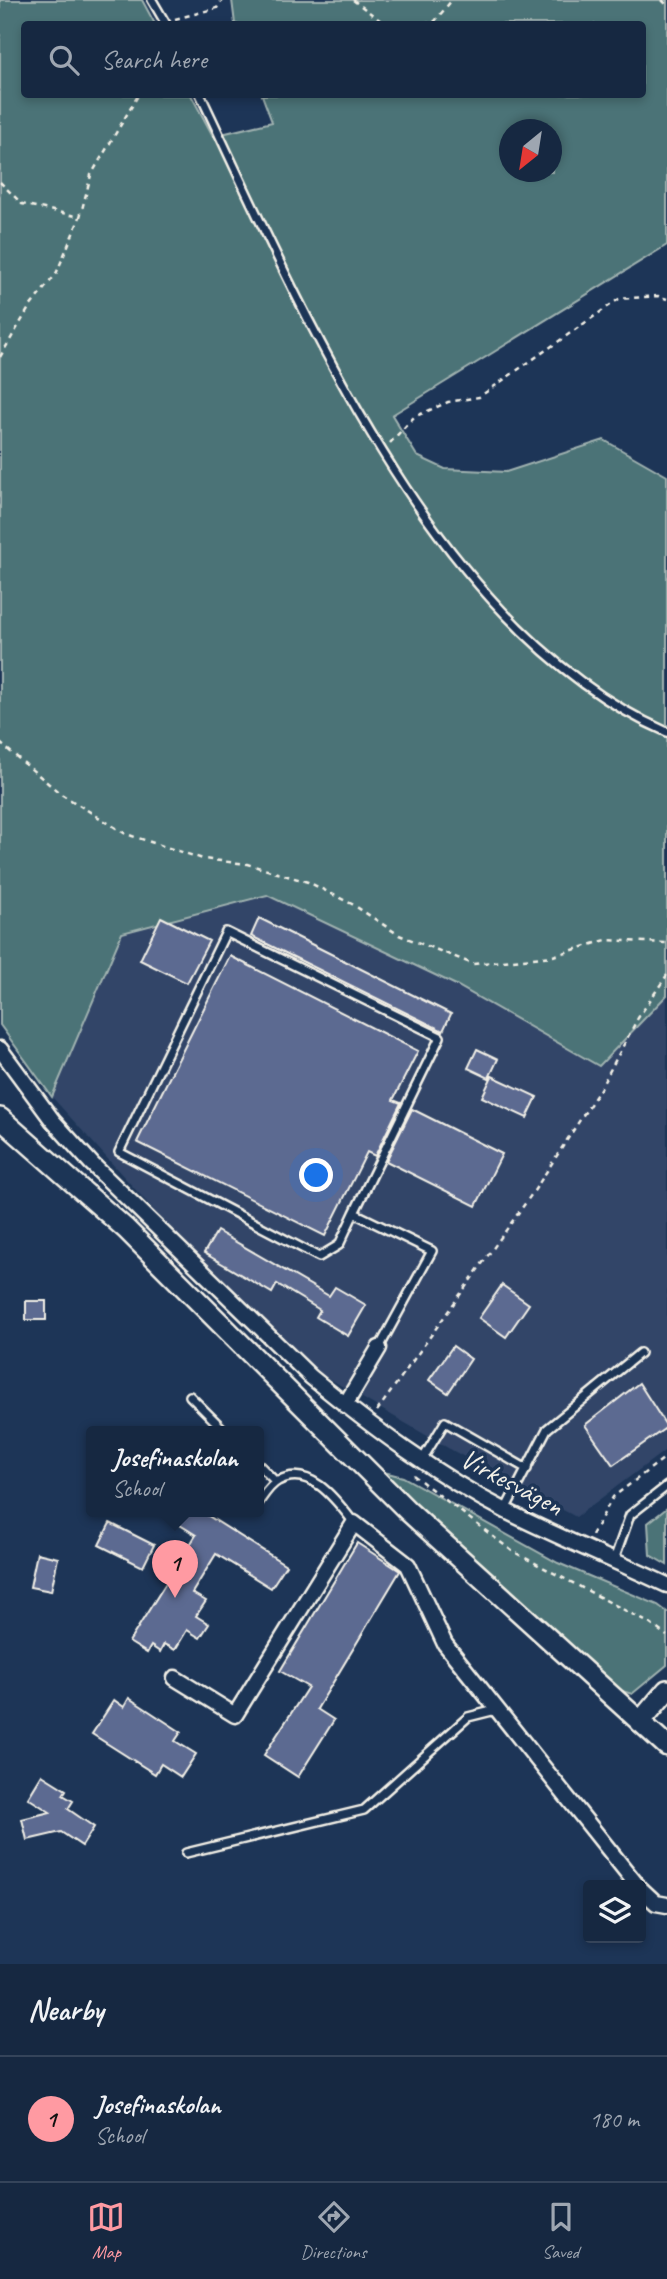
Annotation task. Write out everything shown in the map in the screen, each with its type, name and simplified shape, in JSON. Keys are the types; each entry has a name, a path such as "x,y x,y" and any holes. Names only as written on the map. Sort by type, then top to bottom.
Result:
{"main road":[{"path":"0,1118 125,1229 408,1511 667,1746"},
{"path":"640,1723 667,1690"}],"street":[{"name":"Virkesvägen","path":"0,1049 53,1121 92,1164 311,1377 345,1405 421,1461 505,1510 667,1586"},
{"path":"345,1405 379,1348"},
{"path":"175,1678 235,1715 354,1523 408,1565 445,1644 632,1880"},
{"path":"646,1894 656,1903 667,1905"}],"lane":[{"path":"152,0 164,21"},
{"path":"202,98 323,344 383,450 445,541 482,589 528,640 587,687 667,732"},
{"path":"226,932 440,1037 354,1213 339,1245 319,1257 119,1152 226,932"},
{"path":"354,1213 432,1251 379,1348"},
{"path":"505,1510 547,1429 640,1353"},
{"path":"190,1396 220,1426"},
{"path":"421,1461 445,1422 527,1469"},
{"path":"264,1470 276,1482"},
{"path":"264,1496 276,1482 291,1476 303,1477 331,1493 354,1523"},
{"path":"614,1560 630,1514 667,1486"},
{"path":"186,1853 363,1810 468,1717 497,1710"}],"path":[{"path":"172,21 217,8 222,0"},
{"path":"353,0 381,21"},
{"path":"436,21 452,0"},
{"path":"662,0 667,5"},
{"path":"0,357 29,308 56,274 80,217 91,174 137,98"},
{"path":"0,182 22,204 80,217"},
{"path":"383,450 414,417 447,402 479,397 619,299 658,296 667,299"},
{"path":"0,743 61,794 126,834 203,859 247,864 308,882 352,904 399,935 473,964 553,956 606,940 667,943"},
{"path":"369,1423 534,1191 600,1089 638,1018 667,975"},
{"path":"586,1547 613,1497 667,1456"},
{"path":"407,1469 464,1517 512,1551 649,1623 667,1636"}],"shaded area":[{"path":"267,895 456,985 598,1066 667,995 667,1449 576,1517 448,1448 321,1374 197,1258 52,1097 122,933"}],"green space":[{"path":"0,0 142,0 153,21 21,21 21,98 193,98 213,136 272,122 263,98 646,98 646,21 235,21 232,0 667,0 667,245 392,415 417,456 445,469 506,472 604,440 667,476 667,995 599,1066 456,985 267,895 122,933 52,1097 0,1025"},
{"path":"376,1470 403,1477 558,1563 658,1605 667,1612 667,1665 632,1694 619,1690"},
{"path":"667,1508 667,1565 650,1555 648,1523"}],"building":[{"path":"161,917 209,941 187,983 140,960"},
{"path":"259,918 451,1014 443,1031 251,936"},
{"path":"230,956 418,1051 393,1100 401,1103 375,1156 367,1152 325,1236 137,1142"},
{"path":"477,1049 498,1059 489,1078 468,1068"},
{"path":"492,1076 537,1097 527,1118 482,1097"},
{"path":"412,1109 502,1154 476,1206 386,1161"},
{"path":"217,1231 329,1296 335,1287 366,1305 348,1336 316,1317 320,1310 277,1284 272,1293 204,1253"},
{"path":"502,1285 529,1304 506,1337 479,1318"},
{"path":"26,1301 46,1301 46,1320 26,1320"},
{"path":"453,1346 471,1359 448,1393 429,1380"},
{"path":"639,1383 667,1427 613,1465 585,1425"},
{"path":"167,1517 210,1517 286,1565 271,1588 216,1554 192,1593 206,1601 196,1616 209,1624 200,1638 187,1630 175,1650 164,1644 160,1652 151,1646 147,1653 129,1642 196,1535"},
{"path":"110,1523 154,1545 143,1567 99,1545"},
{"path":"357,1543 400,1571 317,1709 334,1720 298,1777 264,1755 308,1687 280,1671"},
{"path":"37,1553 58,1558 51,1591 30,1587"},
{"path":"129,1698 181,1732 175,1741 196,1754 181,1777 161,1764 155,1774 92,1734 114,1700 124,1707"},
{"path":"42,1775 66,1790 63,1795 73,1801 68,1809 94,1827 82,1846 61,1832 27,1840 22,1819 50,1812 28,1798"}],"place":[{"name":"Josefinaskolan","path":"175,1598"}]}
